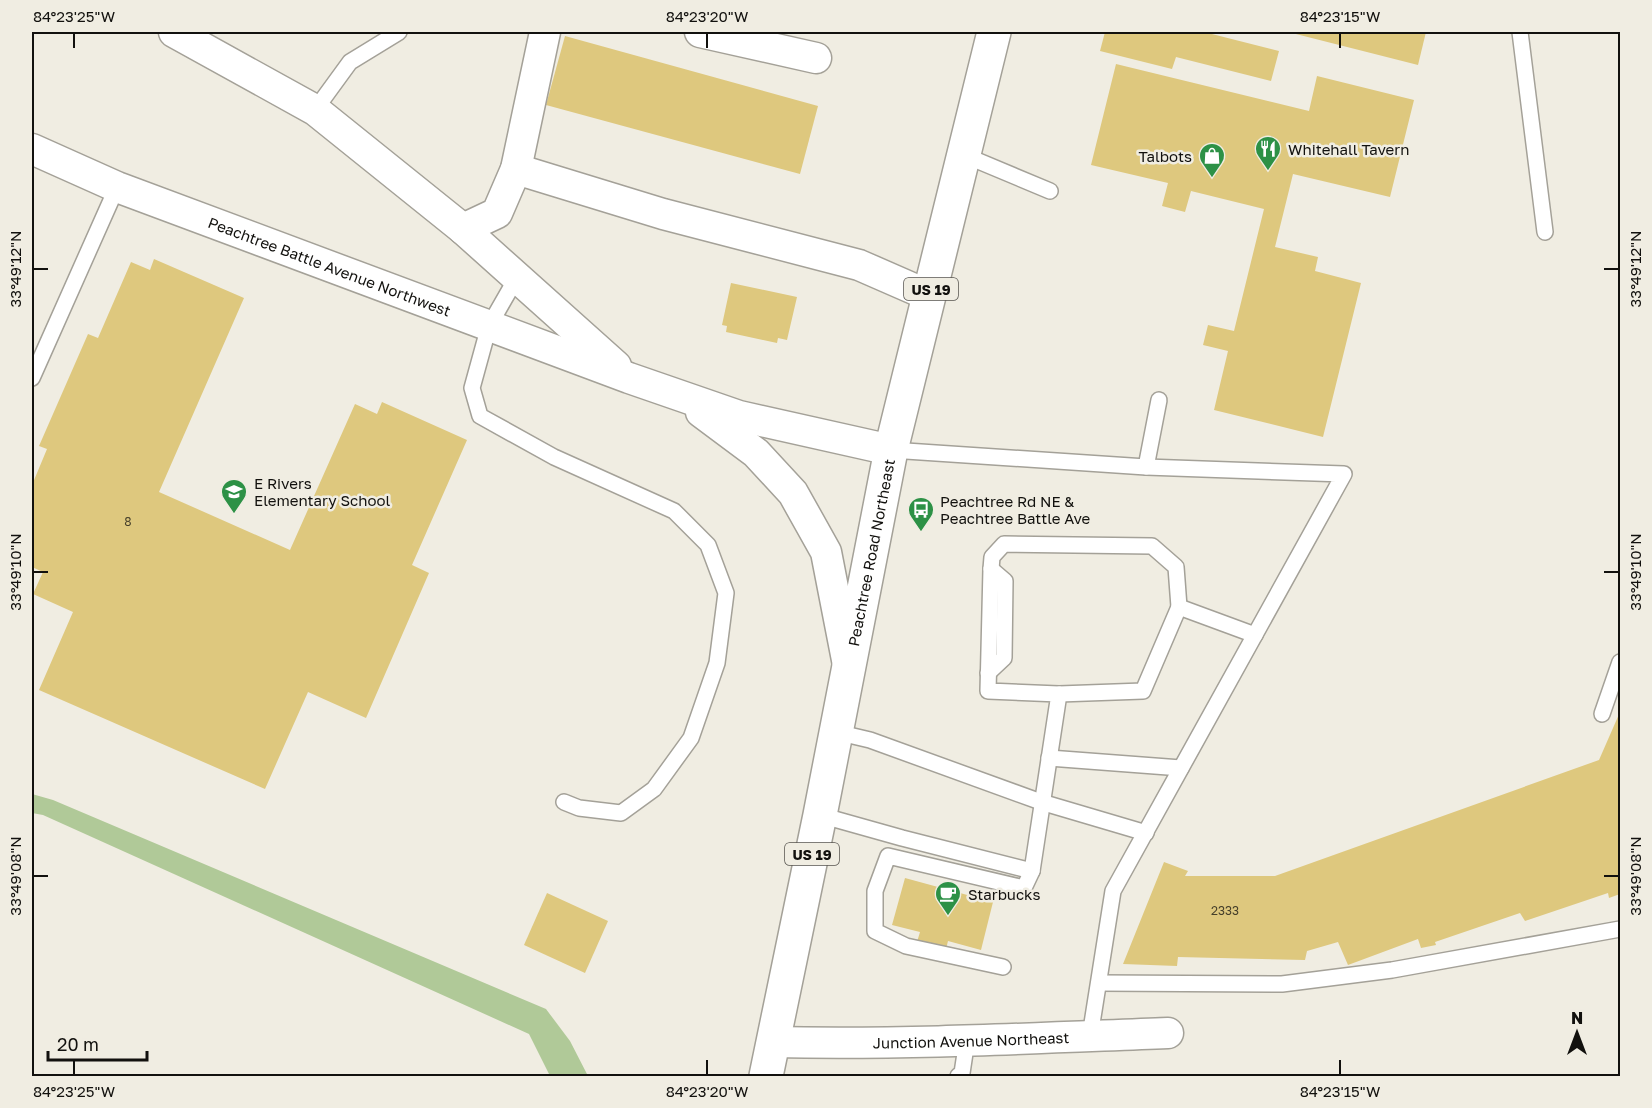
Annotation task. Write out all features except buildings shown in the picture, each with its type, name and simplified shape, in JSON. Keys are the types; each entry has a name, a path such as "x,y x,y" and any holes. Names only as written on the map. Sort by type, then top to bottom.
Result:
{"highway":[{"name":"Peachtree Road Northeast","path":"766,1077 891,450 994,32"}],"street":[{"name":"Peachtree Battle Avenue Northwest","path":"174,32 315,110 463,229 629,378"},
{"path":"463,229 497,213 516,169 545,32"},
{"path":"700,32 816,58"},
{"name":"Peachtree Battle Avenue Northwest","path":"32,149 117,187 629,378 739,416 891,450"},
{"path":"516,169 663,214 860,265 930,296"},
{"name":"Peachtree Battle Avenue Northwest","path":"677,394 756,453 793,493 826,552 849,665"},
{"name":"Junction Avenue Northeast","path":"773,1042 967,1040 1168,1033"}],"lane":[{"path":"315,110 350,62 399,32"},
{"path":"1520,32 1545,232"},
{"path":"964,155 1050,191"},
{"path":"32,378 117,187"},
{"path":"517,277 489,326 472,388 480,416 554,457 674,511 708,545 726,593 717,663 691,738 654,789 621,813 579,808 564,802"},
{"path":"1146,467 1159,400"},
{"path":"891,450 1146,467 1344,474 1113,891 1090,1036"},
{"path":"1004,544 1152,546 1176,567 1179,607 1143,691 1059,694 988,692 991,569 993,557 1004,544"},
{"path":"1179,607 1255,635"},
{"path":"1602,714 1620,662"},
{"path":"1002,967 906,946 875,931 875,891 888,856 1024,888 1032,871 1059,694"},
{"path":"836,732 870,740 1041,802 1146,833"},
{"path":"1049,758 1181,768"},
{"path":"820,815 1032,871"},
{"path":"1099,983 1282,984 1392,970 1620,929"},
{"path":"961,1075 967,1040"}],"green space":[{"path":"32,794 53,800 546,1009 570,1041 588,1076 550,1076 529,1034 43,815 32,813"}],"place":[{"name":"Whitehall Tavern","path":"1268,172"},
{"name":"Talbots","path":"1212,179"},
{"name":"E Rivers Elementary School","path":"234,515"},
{"name":"Peachtree Rd NE & Peachtree Battle Ave","path":"921,533"},
{"name":"Starbucks","path":"948,917"}]}
